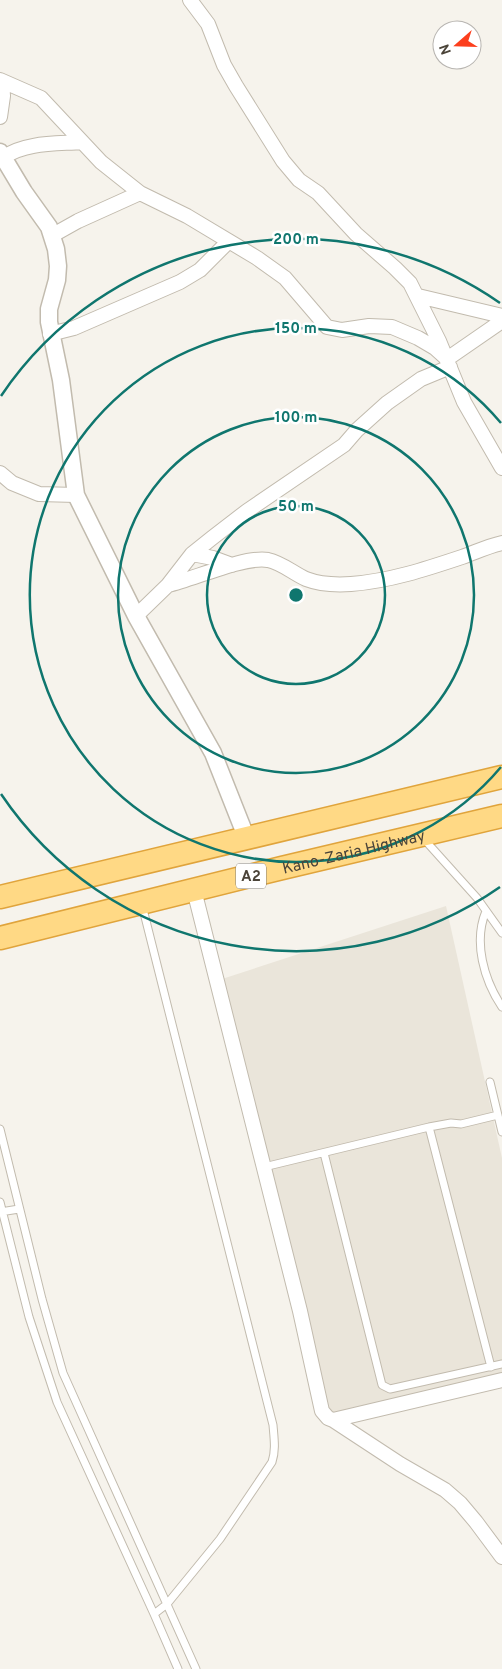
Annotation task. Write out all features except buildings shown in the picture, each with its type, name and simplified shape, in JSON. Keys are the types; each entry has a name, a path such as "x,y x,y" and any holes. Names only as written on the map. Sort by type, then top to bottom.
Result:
{"highway":[{"name":"A2","path":"0,897 502,777"},
{"name":"Kano-Zaria Highway","path":"0,938 502,816"}],"street":[{"path":"190,0 208,24 224,65 283,161 299,180 318,193 356,234 410,283 418,296 464,402 502,468"},
{"path":"0,117 1,80 41,98 101,162 140,193 187,216 257,258 285,278 326,327 342,330 369,326 392,327 418,338 435,348 448,363"},
{"path":"82,142 24,147 2,155 24,192 45,220 52,235 58,266 57,280 49,309 50,334 61,380 76,495 136,616 213,753 247,839"},
{"path":"52,235 140,193"},
{"path":"50,334 74,328 180,282 200,270 228,242"},
{"path":"418,296 502,316"},
{"path":"136,616 168,585 192,554 248,511 344,445 357,430 387,403 448,363 502,321"},
{"path":"0,473 12,483 39,494 76,495"},
{"path":"168,585 254,560 267,560 280,564 306,579 336,585 381,581 402,576 502,543"},
{"path":"192,554 214,558 232,565"},
{"path":"194,890 300,1311 322,1411 328,1418 445,1490 460,1503 502,1557"},
{"path":"333,1420 502,1380"}],"lane":[{"path":"421,836 477,898 502,932"},
{"path":"142,903 273,1425 275,1443 272,1462 254,1491 220,1539 167,1604 154,1614"},
{"path":"486,911 480,931 480,948 487,978 495,997 502,1007"},
{"path":"490,1082 502,1132"},
{"path":"264,1167 430,1127 451,1123 461,1124 498,1116"},
{"path":"430,1127 491,1367"},
{"path":"0,1130 48,1326 63,1373 196,1669"},
{"path":"324,1153 382,1385 390,1389 502,1364"},
{"path":"0,1202 29,1317 52,1389 178,1669"},
{"path":"1,1212 19,1209"}],"shaded area":[{"path":"446,906 502,1158 502,1381 330,1425 222,979"}]}
